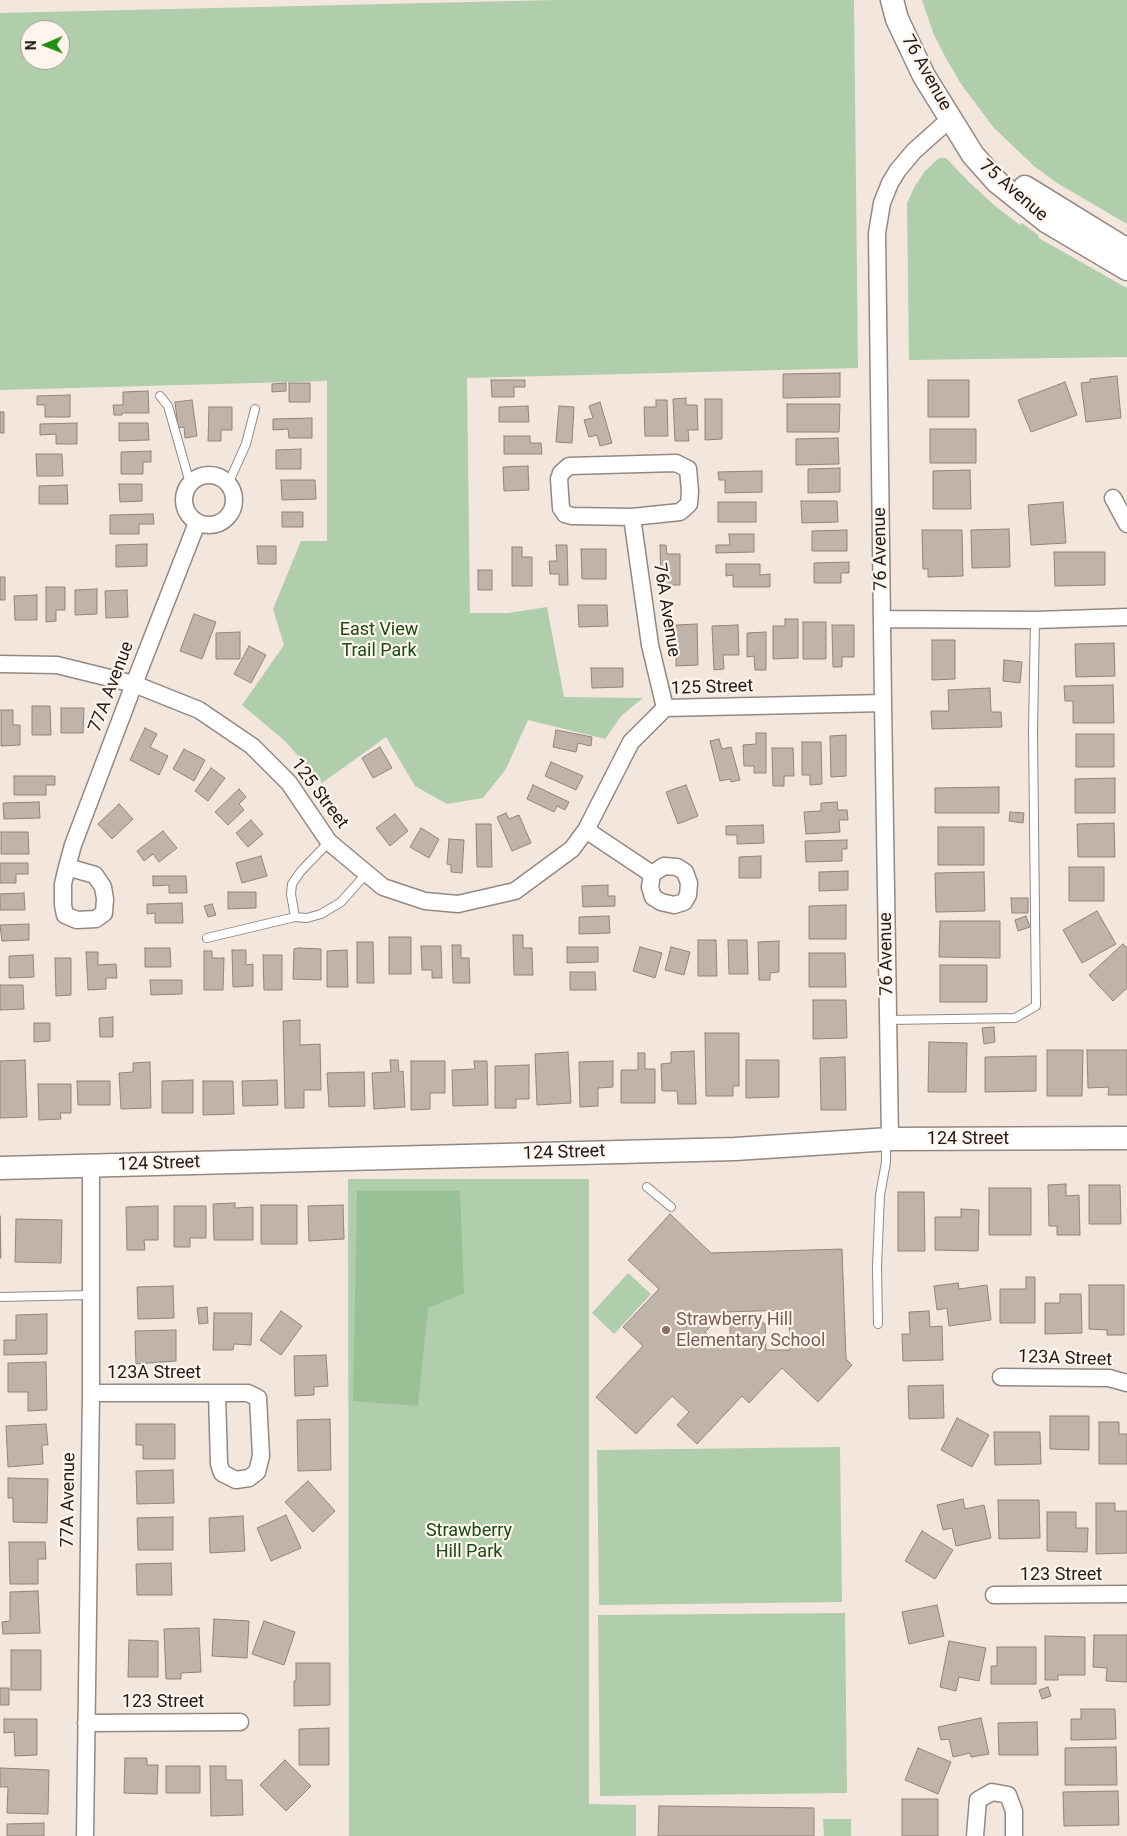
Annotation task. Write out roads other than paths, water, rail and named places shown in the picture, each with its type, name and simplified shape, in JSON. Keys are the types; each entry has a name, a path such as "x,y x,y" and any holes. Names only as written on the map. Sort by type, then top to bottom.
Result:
{"street":[{"name":"76 Avenue","path":"888,1139 878,218 887,189 902,164 951,118 924,76 910,48 897,19 892,0"},
{"name":"75 Avenue","path":"951,118 1000,168 1050,204 1127,250"},
{"name":"75 Avenue","path":"951,118 973,155 998,182 1046,221 1127,269"},
{"path":"676,463 688,469 690,491 688,504 680,512 632,517 572,516 565,514 561,508 560,473 569,466 676,463"},
{"path":"205,475 214,475 222,478 228,484 234,500 229,516 222,522 206,526 191,519 183,505 185,489 190,483 197,477 205,475"},
{"path":"1113,498 1127,524"},
{"name":"76A Avenue","path":"632,517 650,646 665,708"},
{"name":"77A Avenue","path":"67,867 134,684 197,523"},
{"path":"882,619 1035,620 1127,617"},
{"name":"125 Street","path":"0,664 56,665 134,684 199,710 252,746 290,783 328,842 383,887 425,901 458,904 515,891 572,849 586,830 631,742 665,708 882,703"},
{"path":"586,830 652,874"},
{"name":"124 Street","path":"0,1168 735,1149 888,1139 1127,1138"},
{"name":"77A Avenue","path":"84,1836 91,1393 91,1166"},
{"name":"123A Street","path":"1001,1377 1109,1378 1127,1383"},
{"name":"123A Street","path":"91,1393 217,1393 248,1393 258,1398 261,1456 258,1472 249,1478 236,1480 222,1473 219,1464 217,1393"},
{"name":"123 Street","path":"994,1595 1127,1594"},
{"name":"123 Street","path":"86,1723 240,1722"},
{"path":"975,1836 978,1800 992,1792 1008,1795 1014,1810 1014,1836"}],"lane":[{"path":"160,396 168,406 190,483"},
{"path":"228,484 246,444 255,409"},
{"path":"888,1020 1015,1018 1036,1006 1033,731 1035,620"},
{"path":"295,917 291,894 292,884 328,842"},
{"path":"207,938 295,917 307,918 321,914 341,902 366,874"},
{"path":"878,1324 877,1266 879,1213 888,1139"},
{"path":"647,1187 672,1207"},
{"path":"0,1297 92,1295"}],"place":[{"name":"Strawberry Hill Elementary School","path":"666,1330"}],"park label":[{"name":"East View Trail Park","path":"379,640"},
{"name":"Strawberry Hill Park","path":"469,1541"}]}
